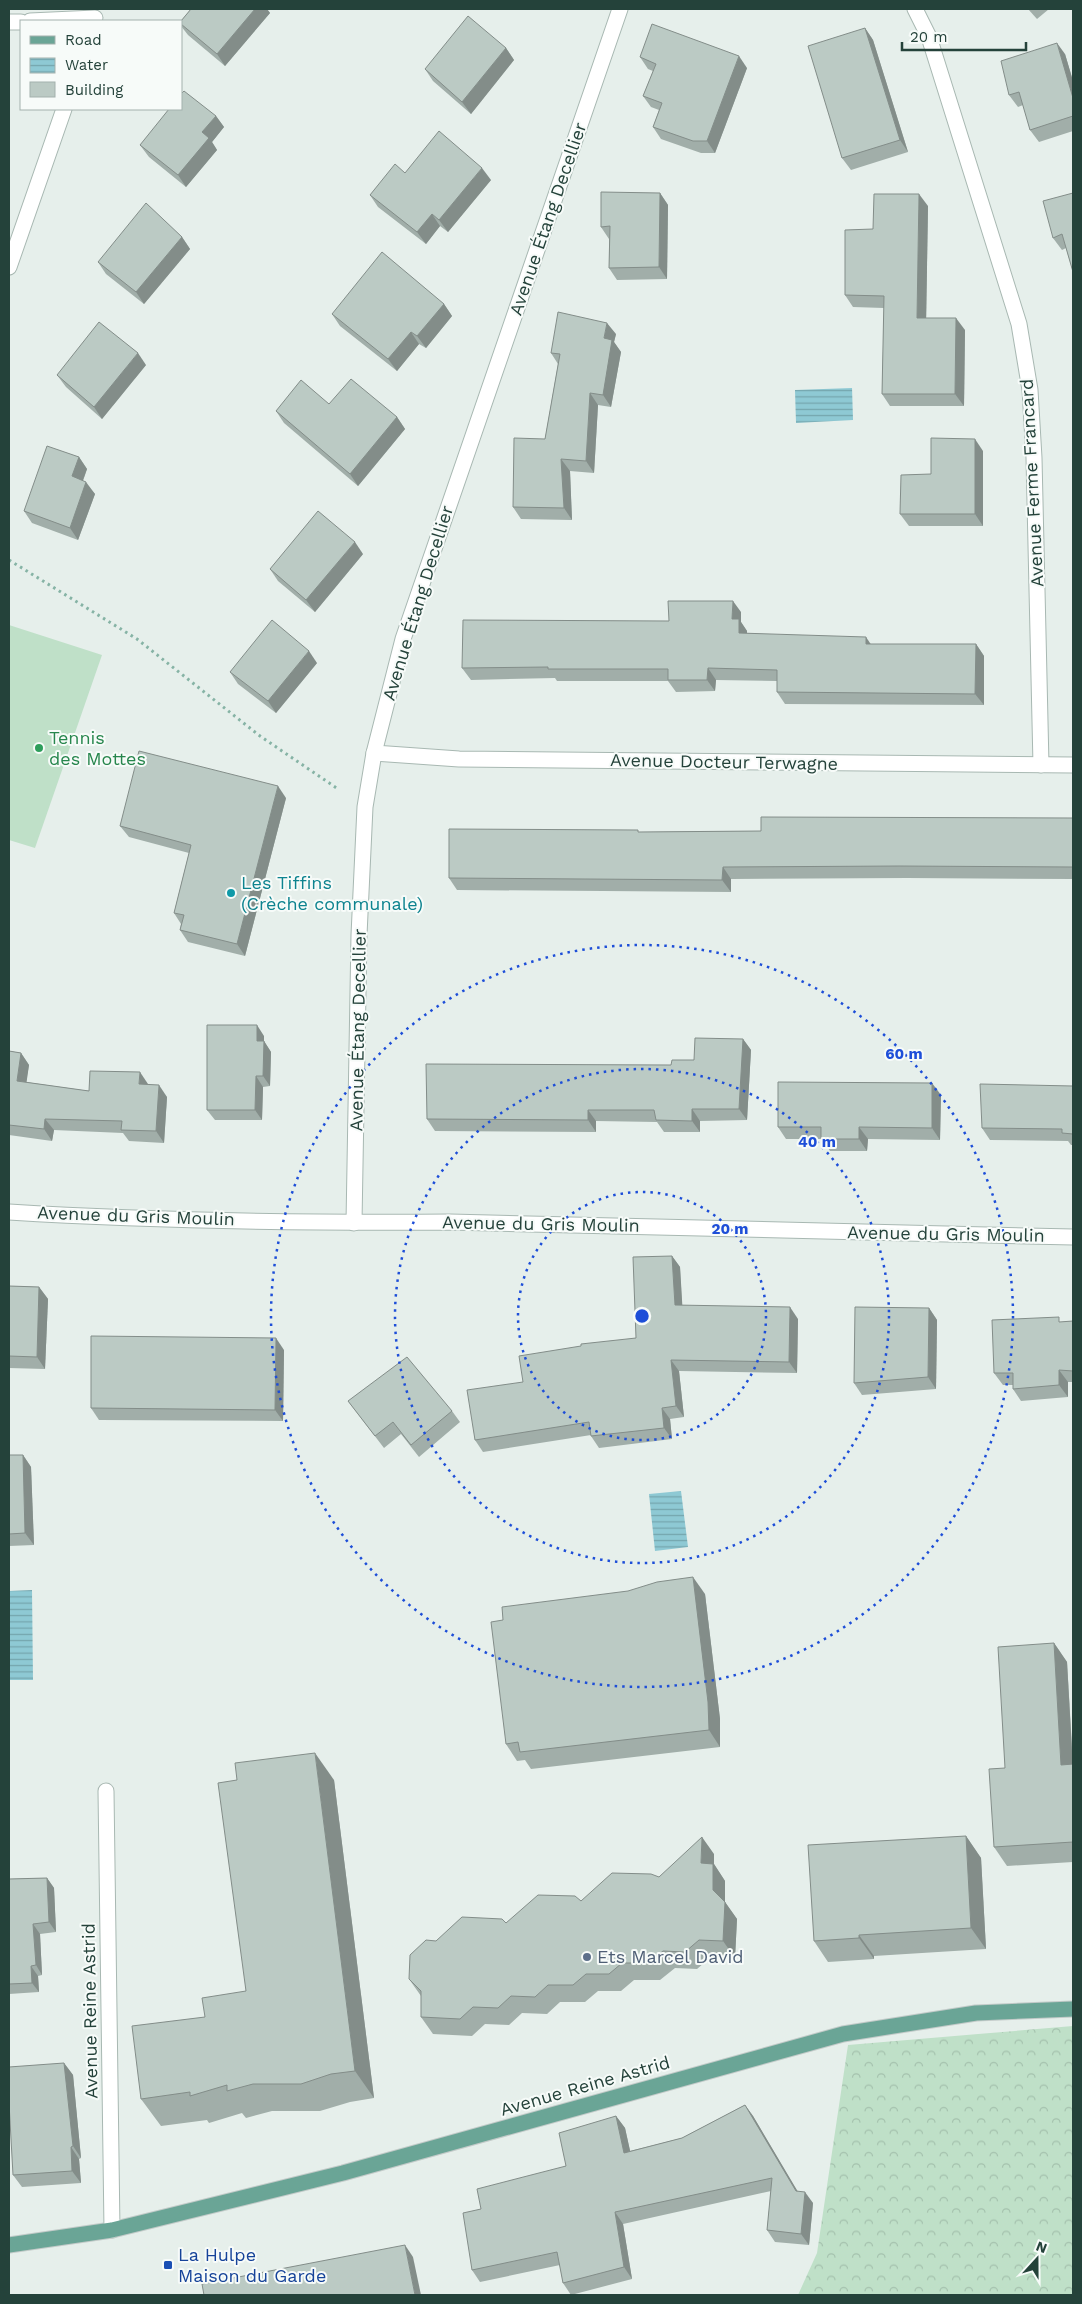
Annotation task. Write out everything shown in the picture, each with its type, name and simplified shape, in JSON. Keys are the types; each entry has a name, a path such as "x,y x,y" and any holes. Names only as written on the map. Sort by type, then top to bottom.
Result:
{"main road":[{"name":"Avenue Reine Astrid","path":"9,2245 112,2230 343,2173 843,2034 976,2013 1073,2009"}],"street":[{"name":"Avenue Étang Decellier","path":"354,1223 359,935 365,807 374,753 403,639 620,9"},
{"name":"Avenue Ferme Francard","path":"915,9 929,37 1019,324 1027,371 1034,458 1041,765"},
{"path":"43,20 96,16"},
{"path":"9,267 64,110"},
{"name":"Avenue Docteur Terwagne","path":"374,753 458,759 1073,765"},
{"name":"Avenue du Gris Moulin","path":"9,1212 87,1216 354,1223 450,1222 1073,1237"},
{"name":"Avenue Reine Astrid","path":"106,1791 112,2230"}],"path":[{"path":"9,560 137,640 260,736 365,807"}],"green space":[{"name":"Tennis des Mottes","path":"9,625 102,655 35,848 9,840"},
{"path":"1073,2026 1073,2295 798,2295 817,2253 848,2045"}],"water":[{"path":"852,388 853,420 796,423 795,390"},
{"path":"681,1491 688,1547 655,1551 649,1494"},
{"path":"32,1590 33,1680 10,1680 9,1591"}],"building":[{"path":"191,9 255,9 217,54 182,25 182,20"},
{"path":"468,16 506,48 462,102 425,69"},
{"path":"652,24 739,56 707,141 693,141 653,127 662,103 643,96 656,64 640,57"},
{"path":"865,28 900,140 842,158 808,46"},
{"path":"1057,43 1073,98 1073,116 1030,130 1019,92 1009,95 1001,61"},
{"path":"184,91 216,116 202,132 209,138 178,175 140,145 168,110 182,110 182,93"},
{"path":"439,131 482,168 439,220 432,214 417,232 370,195 395,164 405,173"},
{"path":"601,192 660,193 659,267 609,268 610,226 601,227"},
{"path":"1073,193 1073,272 1062,234 1053,238 1043,201"},
{"path":"874,194 919,194 917,318 956,318 955,394 882,394 884,296 845,295 845,230 873,229"},
{"path":"146,203 182,237 136,292 98,262"},
{"path":"382,252 444,304 417,336 411,332 388,359 332,314"},
{"path":"558,312 607,323 604,338 612,340 603,395 590,393 586,461 561,459 564,508 513,507 514,438 545,439 560,354 551,353"},
{"path":"99,322 138,353 94,407 57,375"},
{"path":"351,379 397,417 350,474 276,411 301,380 329,404"},
{"path":"931,438 975,439 975,514 900,514 901,475 931,474"},
{"path":"47,446 79,457 72,476 86,482 70,528 24,511"},
{"path":"318,511 355,542 306,600 270,569"},
{"path":"668,601 733,601 732,619 739,619 739,633 866,637 866,644 976,644 975,694 777,692 777,670 708,668 707,680 668,680 668,669 462,668 463,620 669,621"},
{"path":"272,620 309,651 268,701 230,672"},
{"name":"Les Tiffins (Crèche communale)","path":"139,751 278,786 237,944 180,930 184,915 174,913 191,845 120,826"},
{"path":"761,817 1073,818 1073,867 723,867 722,880 449,878 449,829 638,830 638,832 761,831"},
{"path":"207,1025 257,1025 257,1041 264,1041 263,1076 256,1076 255,1110 207,1110"},
{"path":"695,1038 743,1039 739,1109 692,1109 692,1121 656,1120 654,1110 588,1110 588,1120 427,1119 426,1064 671,1065 672,1060 694,1060"},
{"path":"9,1051 21,1053 17,1081 89,1091 90,1071 140,1072 139,1084 159,1085 156,1131 121,1130 122,1121 45,1119 44,1129 9,1125"},
{"path":"778,1082 932,1083 932,1128 859,1127 859,1139 821,1139 821,1127 778,1127"},
{"path":"980,1084 1073,1086 1073,1134 1062,1133 1062,1129 982,1128"},
{"path":"672,1256 675,1305 790,1307 789,1362 671,1360 676,1406 662,1408 664,1428 591,1436 589,1422 475,1440 467,1390 523,1382 519,1356 581,1346 581,1344 636,1338 633,1257"},
{"path":"9,1286 39,1287 37,1357 9,1356"},
{"path":"855,1307 929,1308 928,1377 854,1383"},
{"path":"1059,1317 1059,1322 1073,1321 1073,1371 1059,1370 1059,1385 1013,1389 1013,1373 994,1373 992,1320"},
{"path":"91,1336 276,1338 275,1410 91,1408"},
{"path":"407,1357 452,1411 411,1445 393,1422 375,1436 348,1401"},
{"path":"9,1455 23,1455 25,1533 9,1534"},
{"path":"693,1577 708,1702 709,1730 520,1752 518,1742 506,1744 491,1622 503,1620 502,1607 628,1591 657,1582"},
{"path":"1054,1643 1061,1765 1073,1764 1073,1842 994,1847 989,1769 1005,1768 998,1647"},
{"path":"315,1753 355,2071 331,2074 301,2084 253,2084 227,2091 227,2085 190,2096 190,2092 141,2099 132,2026 205,2017 202,1998 246,1991 218,1783 237,1780 235,1763"},
{"path":"966,1836 971,1928 859,1935 859,1938 814,1941 808,1845"},
{"path":"702,1837 701,1863 713,1864 713,1890 725,1902 723,1941 699,1940 685,1952 663,1951 648,1963 622,1963 609,1974 586,1974 573,1985 548,1985 535,1997 511,1996 498,2008 473,2007 460,2019 421,2017 421,1991 409,1979 410,1955 426,1940 436,1941 462,1917 502,1919 506,1923 538,1895 575,1896 581,1901 612,1873 651,1874 659,1877"},
{"path":"47,1878 49,1922 33,1924 36,1965 31,1966 32,1983 9,1984 9,1879"},
{"path":"64,2063 73,2146 71,2147 72,2171 13,2175 9,2067"},
{"path":"745,2105 796,2191 805,2192 801,2234 767,2230 772,2178 615,2212 624,2267 563,2283 557,2252 472,2270 463,2213 481,2209 477,2189 566,2166 559,2133 616,2116 624,2153 682,2138"},
{"path":"405,2245 415,2295 204,2295 202,2284"}],"place":[{"name":"Tennis des Mottes","path":"39,748"},
{"name":"Les Tiffins (Crèche communale)","path":"231,893"},
{"name":"Ets Marcel David","path":"587,1957"},
{"name":"La Hulpe Maison du Garde","path":"168,2265"}]}
